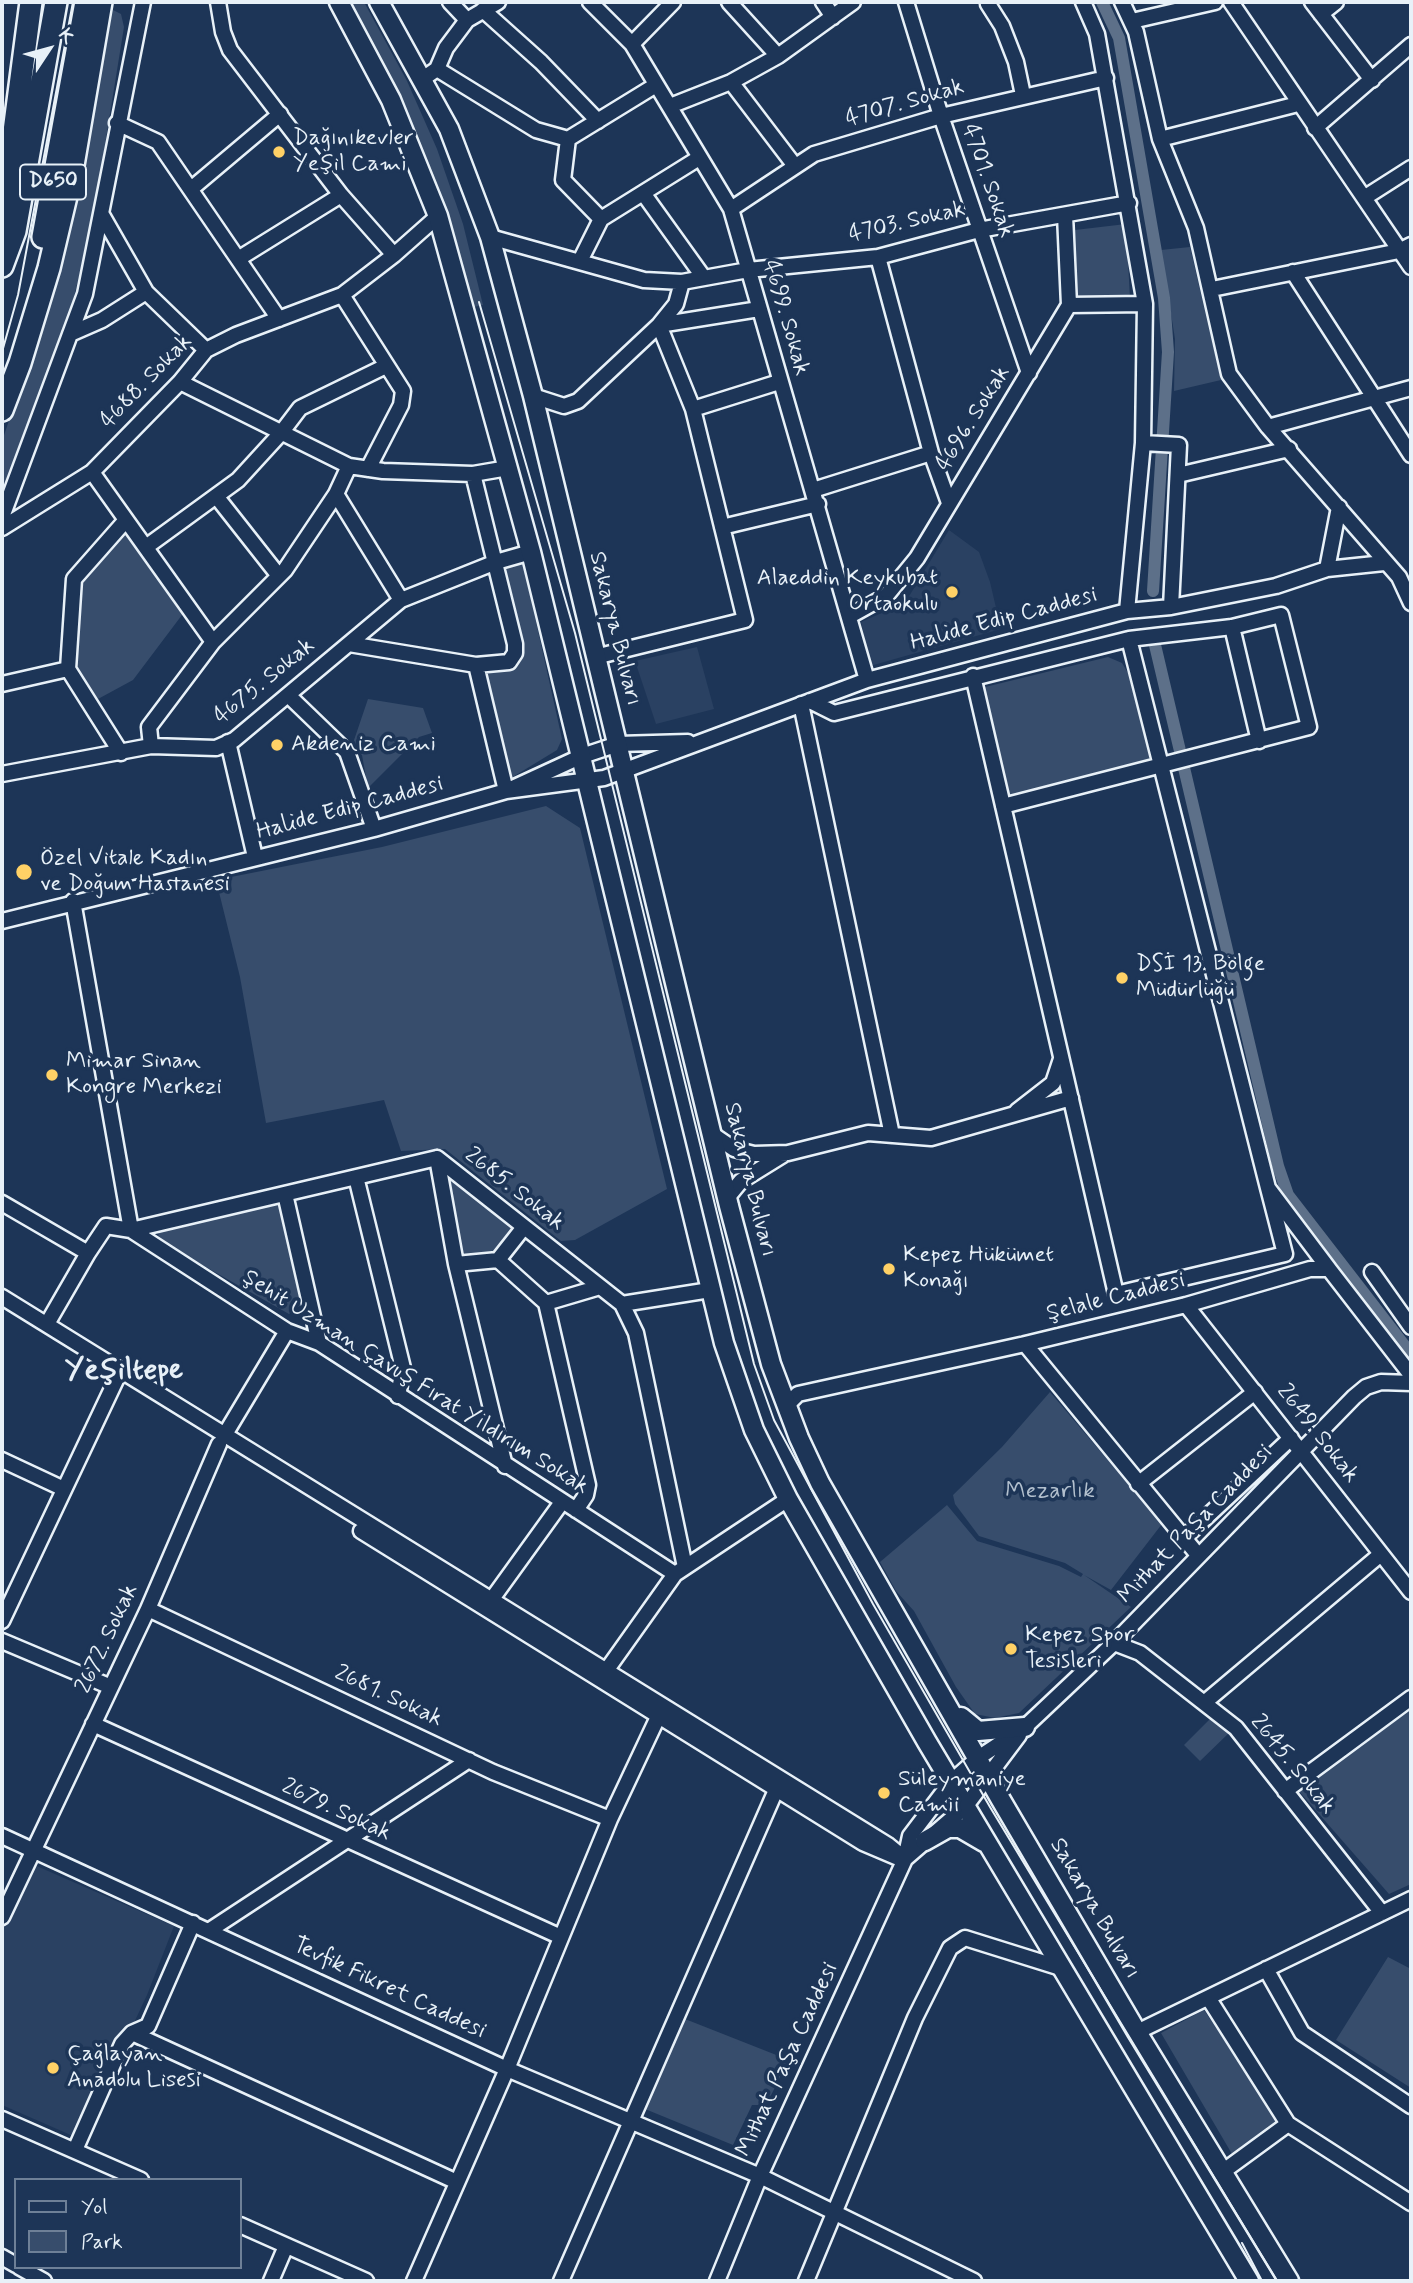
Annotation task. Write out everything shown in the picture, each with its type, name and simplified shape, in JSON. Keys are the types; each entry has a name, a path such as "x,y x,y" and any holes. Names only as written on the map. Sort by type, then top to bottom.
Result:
{"highway":[{"path":"2,223 31,2"},
{"name":"D650","path":"2,266 15,232 56,2"},
{"name":"D650","path":"2,410 20,363 86,2"},
{"path":"20,363 49,268 72,171 101,2"}],"main road":[{"path":"339,2 391,100 438,216 508,468 582,756 723,1343 754,1430 788,1499 965,1807 1249,2281"},
{"name":"Sakarya Bulvarı","path":"379,2 430,74 490,237 533,396 727,1198 771,1364 786,1406 820,1483 947,1701 988,1777 1221,2173 1289,2281"},
{"path":"947,1701 978,1731 1025,1727"},
{"path":"925,1841 948,1828 960,1828 968,1830 988,1845"}],"street":[{"path":"218,2 223,32 230,50 341,195 394,255"},
{"path":"450,2 467,20"},
{"path":"498,2 467,20 430,74 536,130 568,139 656,85"},
{"name":"4699. Sokak","path":"590,2 632,44 731,209 867,680"},
{"path":"632,44 673,2"},
{"path":"729,2 778,56"},
{"path":"823,2 833,17"},
{"path":"670,106 731,82 778,56 853,2"},
{"name":"4701. Sokak","path":"906,2 941,116 1029,373"},
{"path":"990,2 988,4 1002,26 1016,62 1023,95"},
{"path":"1083,2 1097,34 1106,78 1167,443 1178,475 1171,607"},
{"path":"1122,2 1132,21 1160,139 1196,228 1212,289 1229,374 1268,427 1399,577 1411,603"},
{"path":"1132,21 1215,2"},
{"path":"1231,2 1364,198 1405,248 1411,267"},
{"path":"1336,2 1316,8 1372,80"},
{"path":"2,517 85,294 140,3"},
{"path":"483,10 541,62 598,121"},
{"path":"1315,128 1411,45"},
{"name":"4707. Sokak","path":"731,209 814,154 941,116 1106,78"},
{"path":"731,82 795,166"},
{"path":"1160,139 1298,104"},
{"path":"191,189 280,114"},
{"path":"117,123 158,142 279,319"},
{"path":"568,139 563,180 601,219"},
{"path":"580,261 601,219 699,158"},
{"path":"1364,198 1411,168"},
{"path":"643,194 704,278"},
{"path":"238,259 341,195"},
{"name":"4703. Sokak","path":"490,237 644,280 682,282 748,270 878,257 979,230 1129,203"},
{"path":"102,215 146,292 206,351"},
{"path":"1065,215 1069,305 1145,304"},
{"name":"4688. Sokak","path":"2,527 92,472 180,382 206,351 342,295 394,255 438,216"},
{"path":"1212,289 1405,248"},
{"path":"878,257 931,453 949,503"},
{"path":"1293,272 1411,455"},
{"path":"533,396 564,406 578,401 659,325 676,304 682,282"},
{"path":"70,334 102,320 146,292"},
{"path":"342,295 403,391 401,405 368,469"},
{"name":"4696. Sokak","path":"850,616 887,596 917,558 1069,305"},
{"path":"659,325 759,309"},
{"path":"595,657 745,620 693,410 659,325"},
{"path":"145,547 239,480 300,408 386,366"},
{"path":"180,382 349,466 473,474 508,468"},
{"path":"693,410 779,382"},
{"path":"1268,427 1411,388"},
{"path":"1127,611 1167,443"},
{"path":"1178,475 1289,449"},
{"path":"813,490 931,453"},
{"path":"151,746 149,727 213,642 279,576 336,494 349,466"},
{"path":"92,472 213,642"},
{"path":"349,644 476,665 509,662 515,653 496,562 473,474"},
{"path":"336,494 401,600"},
{"path":"216,496 279,576"},
{"path":"722,527 818,504"},
{"path":"1327,569 1339,507"},
{"path":"121,753 68,669 74,579 126,520"},
{"name":"4675. Sokak","path":"2,774 151,746 216,748 228,742 288,695 401,600 496,562 530,552"},
{"name":"Halide Edip Caddesi","path":"2,920 374,829 506,791 587,783 624,772 867,680 1127,611 1171,607 1276,586 1327,569 1384,563"},
{"path":"1399,577 1411,567"},
{"path":"892,1135 805,703 834,712 1129,639 1232,626 1281,615 1309,727 1003,806"},
{"path":"1232,626 1259,741"},
{"path":"973,676 1116,1294 1285,1254 1174,762 1129,639"},
{"path":"476,665 506,791 582,756 618,744 700,741"},
{"path":"2,684 68,669"},
{"path":"288,695 347,752 374,829"},
{"path":"228,742 255,857"},
{"path":"73,901 131,1230"},
{"path":"1010,1116 1053,1083 1061,1058"},
{"path":"712,1134 734,1149 754,1154 788,1153 868,1133 931,1138 1071,1098"},
{"path":"727,1198 741,1181 788,1153"},
{"path":"437,1158 456,1264 505,1466"},
{"name":"2685. Sokak","path":"88,1253 106,1226 131,1230 437,1158 622,1304 636,1333 680,1571"},
{"path":"356,1177 403,1368 398,1396"},
{"path":"1268,1188 1411,1375"},
{"path":"285,1194 319,1343"},
{"path":"2,1203 88,1253 47,1324"},
{"path":"456,1264 498,1260 524,1227"},
{"name":"Şehit Uzman Çavuş Fırat Yıldırım Sokak","path":"131,1230 287,1331 319,1343 562,1502 680,1571"},
{"path":"498,1260 546,1303 588,1485 586,1495 576,1510"},
{"name":"Şelale Caddesi","path":"786,1406 797,1394 1025,1344 1186,1305 1310,1269 1329,1269"},
{"path":"1372,1272 1411,1327"},
{"path":"546,1303 600,1287"},
{"path":"622,1304 710,1290"},
{"path":"2,1297 221,1440 776,1790 863,1843 886,1855 905,1859"},
{"name":"2649. Sokak","path":"1186,1305 1411,1592"},
{"path":"2,1308 116,1380 492,1599 888,1845 905,1859"},
{"name":"2672. Sokak","path":"2,1917 148,1609 221,1440 287,1331"},
{"path":"1025,1344 1198,1555"},
{"path":"2,1621 116,1380"},
{"name":"Mithat Paşa Caddesi","path":"717,2281 760,2176 905,1859 910,1836 951,1782 978,1758 1025,1727 1114,1643 1366,1387 1381,1382 1411,1382"},
{"path":"1138,1484 1255,1392"},
{"path":"1184,1538 1291,1438"},
{"path":"2,1460 64,1489"},
{"path":"606,1671 680,1571 788,1499"},
{"path":"492,1599 562,1502"},
{"path":"1205,1703 1381,1554"},
{"path":"2,1583 16,1590"},
{"name":"2681. Sokak","path":"148,1609 469,1760 611,1819"},
{"path":"2,1641 111,1687"},
{"name":"2645. Sokak","path":"1114,1643 1140,1653 1236,1728 1382,1913"},
{"path":"1285,1791 1411,1698"},
{"path":"414,2281 507,2069 611,1819 659,1717"},
{"name":"2679. Sokak","path":"93,1724 561,1937"},
{"path":"905,1859 965,1807 1025,1727"},
{"path":"210,1930 349,1842 469,1760"},
{"path":"561,2281 776,1790"},
{"name":"Tevfik Fikret Caddesi","path":"2,1836 507,2069 628,2123 760,2176 974,2281"},
{"path":"1137,2032 1209,2000 1266,1969 1411,1899"},
{"path":"75,2150 122,2044 132,2033 148,2026 193,1923"},
{"path":"806,2281 915,2018 950,1948 965,1938 1064,1969"},
{"path":"1266,1969 1302,2033 1411,2106"},
{"path":"1209,2000 1288,2124 1411,2203"},
{"path":"132,2033 457,2182"},
{"path":"2,2119 137,2178"},
{"path":"1221,2173 1288,2124"},
{"path":"242,2226 366,2281"},
{"path":"271,2281 285,2246"},
{"path":"23,2269 44,2281"}],"shaded area":[{"name":"Alaeddin Keykubat Ortaokulu","path":"949,530 979,552 990,582 1001,629 870,666 861,622 905,603"},
{"path":"697,647 714,709 656,724 635,661"},
{"name":"Çağlayan Anadolu Lisesi","path":"32,1864 174,1926 132,2027 121,2032 73,2136 2,2105 2,1929"}],"green space":[{"path":"349,2 364,2 407,81 437,149 463,224 483,305 470,308 407,111"},
{"path":"113,10 121,14 124,27 93,219 70,313 2,496 2,441 36,342 85,150"},
{"path":"1126,224 1130,298 1076,298 1075,230"},
{"path":"1190,247 1221,380 1174,391 1175,339 1161,250"},
{"path":"130,529 185,611 133,680 98,699 75,665 79,586 122,532"},
{"path":"523,563 562,739 557,750 511,778 486,674 512,667 523,652 503,569"},
{"path":"1108,657 1122,663 1133,681 1153,767 1011,802 1007,797 981,688"},
{"path":"368,699 423,708 432,733 419,737 368,788 362,755 352,746"},
{"path":"546,806 580,828 667,1189 575,1240 561,1241 445,1149 401,1151 384,1100 266,1123 240,977 216,880 382,847"},
{"path":"450,1178 514,1226 497,1252 461,1258 447,1179"},
{"path":"278,1202 301,1305 289,1314 158,1240 159,1229"},
{"name":"Mezarlık","path":"1050,1392 1162,1524 1111,1590 1084,1575 1131,1607 1019,1713 995,1718 975,1714 956,1687 914,1611 896,1591 880,1562 947,1505 977,1541 1059,1566 1081,1577 1083,1574 1065,1563 979,1536 955,1504 953,1495 1002,1447"},
{"path":"1411,1710 1411,1884 1389,1894 1298,1790"},
{"path":"1214,1715 1230,1732 1200,1761 1184,1745"},
{"path":"1388,1957 1411,1969 1411,2088 1336,2040"},
{"path":"1204,2010 1279,2122 1232,2154 1161,2033"},
{"path":"685,2019 789,2060 766,2105 752,2105 733,2145 645,2109"}],"waterway":[{"path":"1102,2 1119,38 1164,298 1168,352 1153,591"},
{"path":"1155,645 1278,1166 1288,1195 1411,1354"}],"tram line":[{"path":"2,352 18,295 73,2"},
{"path":"479,302 575,633 754,1364 774,1420 873,1604 990,1807 1277,2281"},
{"path":"1242,2243 1262,2281"}],"place":[{"name":"Dağınıkevler Yeşil Cami","path":"279,152"},
{"name":"Alaeddin Keykubat Ortaokulu","path":"952,592"},
{"name":"Akdeniz Cami","path":"277,745"},
{"name":"Özel Vitale Kadın ve Doğum Hastanesi","path":"24,872"},
{"name":"DSİ 13. Bölge Müdürlüğü","path":"1122,978"},
{"name":"Mimar Sinan Kongre Merkezi","path":"52,1075"},
{"name":"Kepez Hükümet Konağı","path":"889,1269"},
{"name":"Kepez Spor Tesisleri","path":"1011,1649"},
{"name":"Süleymaniye Camii","path":"884,1793"},
{"name":"Çağlayan Anadolu Lisesi","path":"53,2068"}],"district":[{"name":"Yeşiltepe","path":"124,1372"}]}
